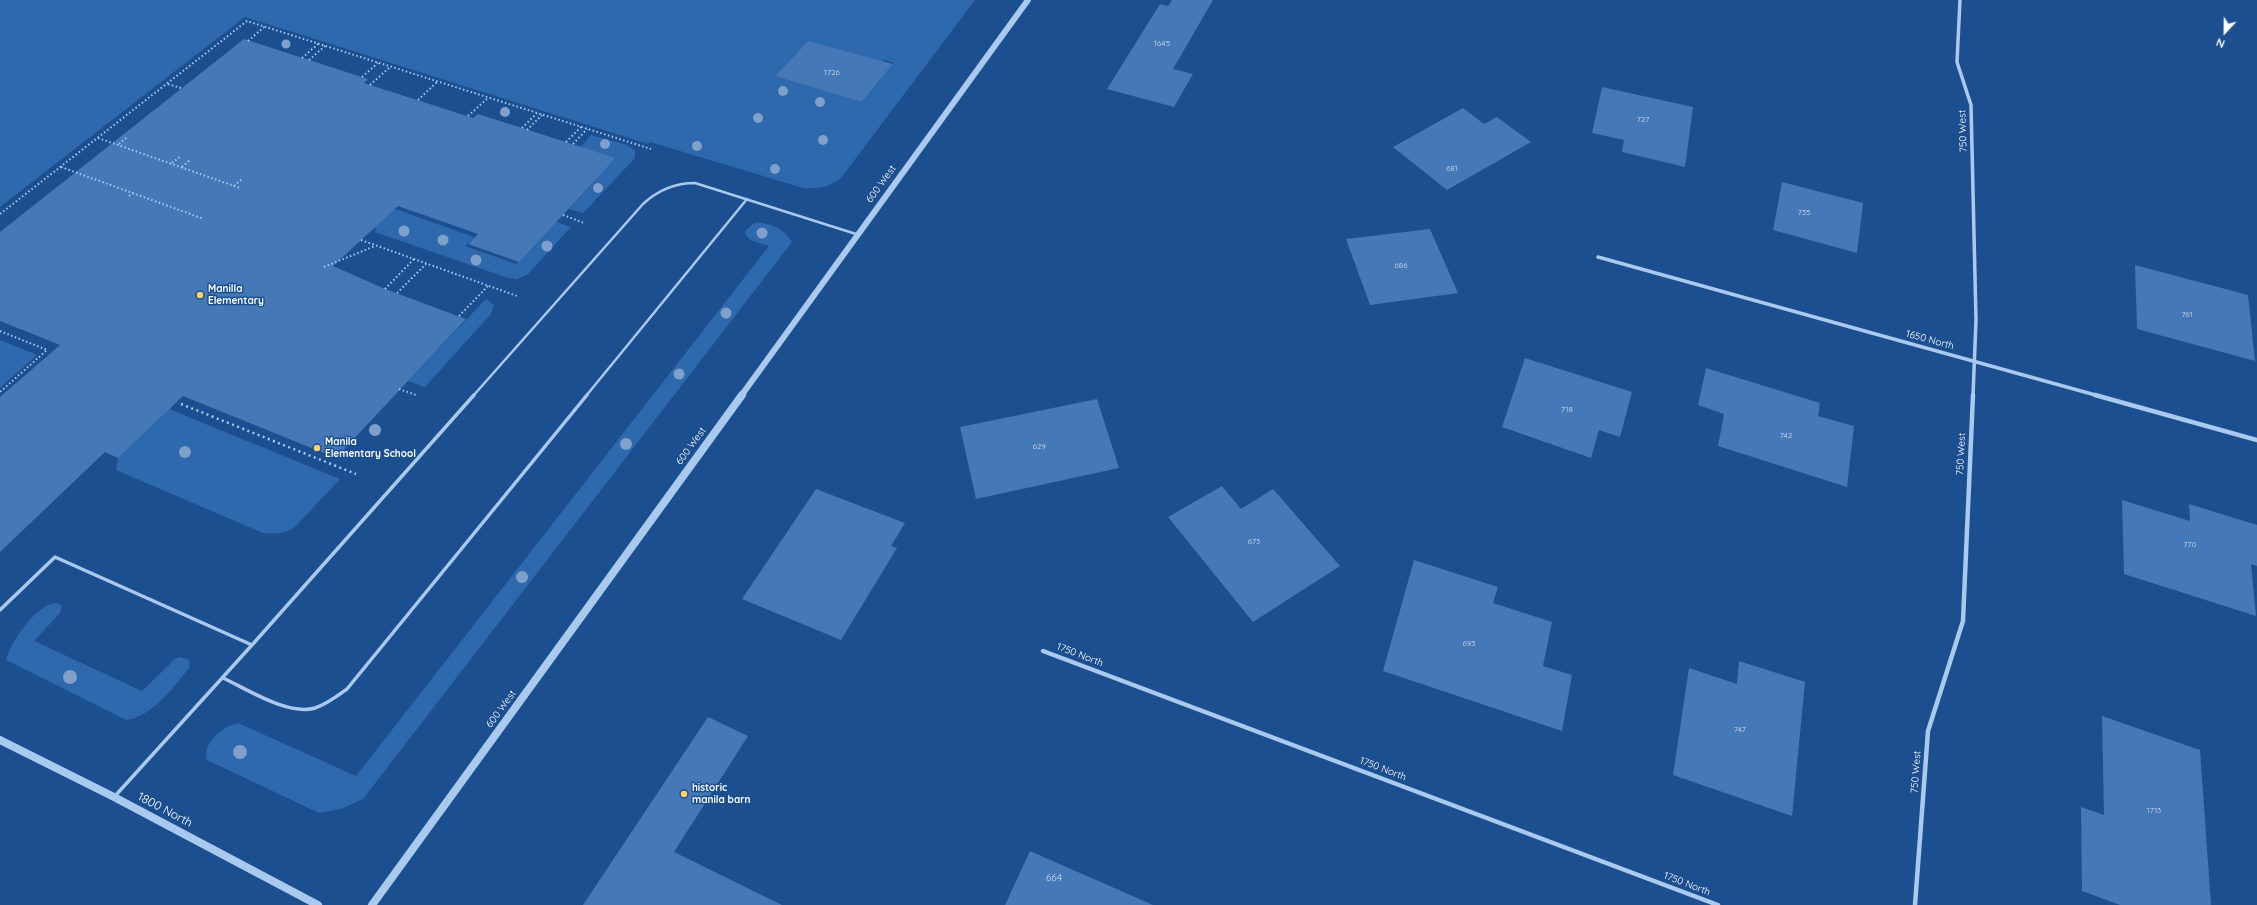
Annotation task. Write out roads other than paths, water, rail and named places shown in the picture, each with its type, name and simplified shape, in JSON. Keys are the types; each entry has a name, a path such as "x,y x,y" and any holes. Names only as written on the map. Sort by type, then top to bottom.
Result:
{"street":[{"name":"600 West","path":"372,905 856,234 1028,0"},
{"name":"750 West","path":"1915,905 1928,732 1963,621 1976,320 1971,105 1957,62 1960,0"},
{"name":"1650 North","path":"1598,257 2257,440"},
{"name":"1750 North","path":"1043,650 1718,905"},
{"name":"1800 North","path":"0,740 114,797 318,905"}],"lane":[{"path":"114,797 223,678 650,197 666,187 684,182 710,187 856,234"},
{"path":"223,678 291,708 310,709 329,702 347,689 747,199"},
{"path":"0,610 55,556 252,645"}],"place":[{"name":"Manilla Elementary","path":"200,295"},
{"name":"Manila Elementary School","path":"317,448"},
{"name":"historic manila barn","path":"684,794"}]}
